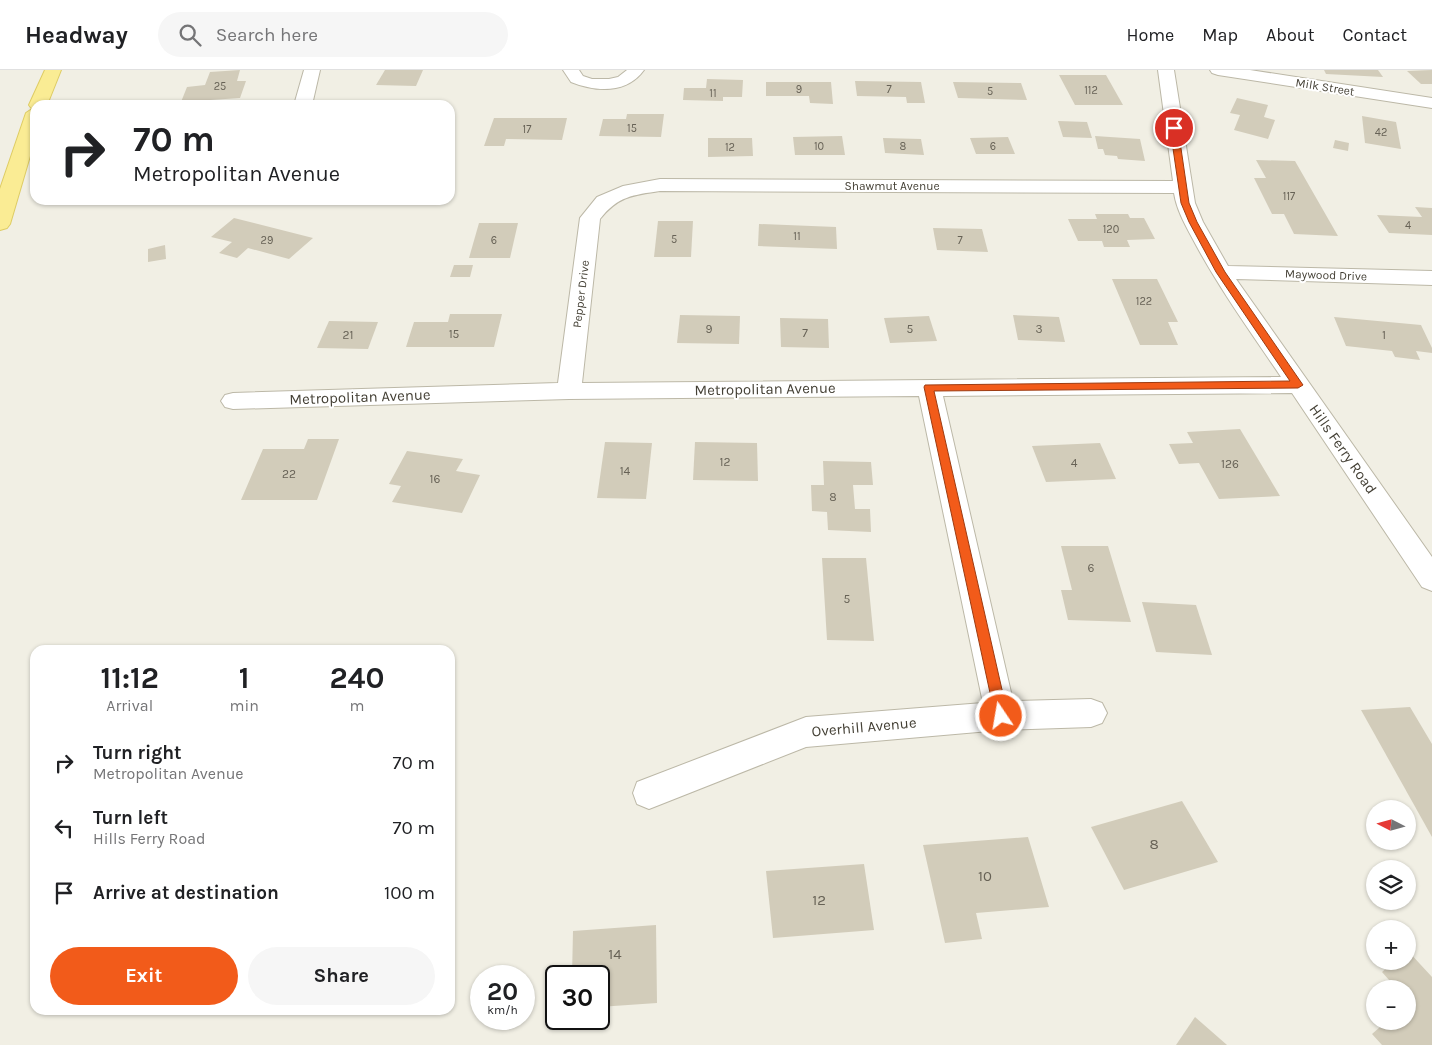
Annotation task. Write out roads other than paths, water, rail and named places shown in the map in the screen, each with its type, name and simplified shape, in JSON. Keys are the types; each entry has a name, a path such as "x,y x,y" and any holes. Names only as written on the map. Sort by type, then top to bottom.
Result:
{"main road":[{"path":"40,100 53,70"},
{"path":"0,224 30,128"}],"street":[{"path":"304,100 312,70"},
{"path":"571,70 577,79 602,84 621,82 629,78 636,70"},
{"name":"Hills Ferry Road","path":"1166,70 1185,203 1193,222 1221,272 1298,385 1419,542 1432,579"},
{"name":"Milk Street","path":"1218,70 1432,103"},
{"name":"Shawmut Avenue","path":"604,201 630,190 660,185 1182,186"},
{"name":"Pepper Drive","path":"568,391 590,218 604,201"},
{"name":"Maywood Drive","path":"1221,272 1432,278"},
{"name":"Metropolitan Avenue","path":"233,401 568,391 1298,385"},
{"path":"929,387 1001,716"},
{"name":"Overhill Avenue","path":"649,792 806,732 1001,716 1091,713"}]}
